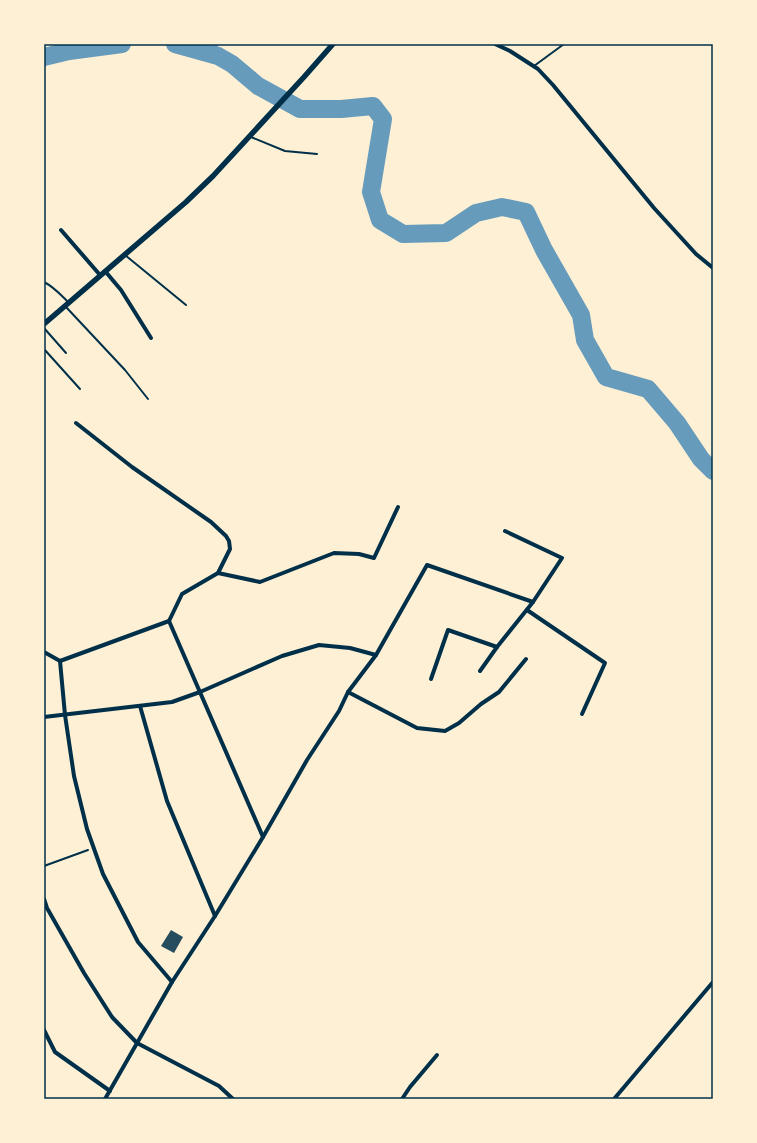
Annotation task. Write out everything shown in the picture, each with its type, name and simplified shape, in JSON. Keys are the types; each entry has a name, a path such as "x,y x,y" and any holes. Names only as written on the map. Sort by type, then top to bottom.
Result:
{"main road":[{"path":"44,324 186,202 250,137 333,44"}],"street":[{"path":"495,44 538,69 554,86 654,208 696,254 713,268"},
{"path":"61,230 100,275"},
{"path":"106,270 121,290 151,338"},
{"path":"44,652 60,661 169,620 182,594 218,573 230,549 229,541 226,536 211,522 132,467 76,423"},
{"path":"218,573 260,582 334,553 359,554 374,558 398,507"},
{"path":"480,671 533,602 562,558 505,532"},
{"path":"105,1099 172,982 215,916 263,837 307,760 340,711 348,692 376,655 427,565 533,602"},
{"path":"527,610 605,663 582,714"},
{"path":"169,620 263,837"},
{"path":"431,679 448,630 497,647"},
{"path":"44,717 172,702 200,692 282,656 319,645 350,648 376,655"},
{"path":"348,692 417,728 445,731 459,723 481,704 499,692 526,659"},
{"path":"60,661 65,715 74,776 87,828 103,874 138,942 172,982"},
{"path":"140,706 167,801 215,916"},
{"path":"44,899 47,908 112,1017 138,1043 219,1086 233,1099"},
{"path":"614,1099 713,982"},
{"path":"44,1030 55,1052 110,1091"},
{"path":"402,1099 410,1087 437,1055"}],"lane":[{"path":"533,66 564,44"},
{"path":"250,137 285,151 317,154"},
{"path":"124,255 186,305"},
{"path":"44,282 57,291 148,399"},
{"path":"44,328 66,353"},
{"path":"44,349 80,389"}],"path":[{"path":"44,866 94,848"}],"building":[{"path":"171,930 183,937 174,953 161,946"}],"waterway":[{"path":"44,57 69,51 122,44"},
{"path":"175,44 218,56 232,64 258,86 300,109 341,109 373,106 383,119 371,192 380,220 403,234 446,233 476,213 502,207 526,212 544,250 581,315 585,340 606,377 648,389 677,423 701,459 713,471"},
{"path":"216,44 218,56"}]}
